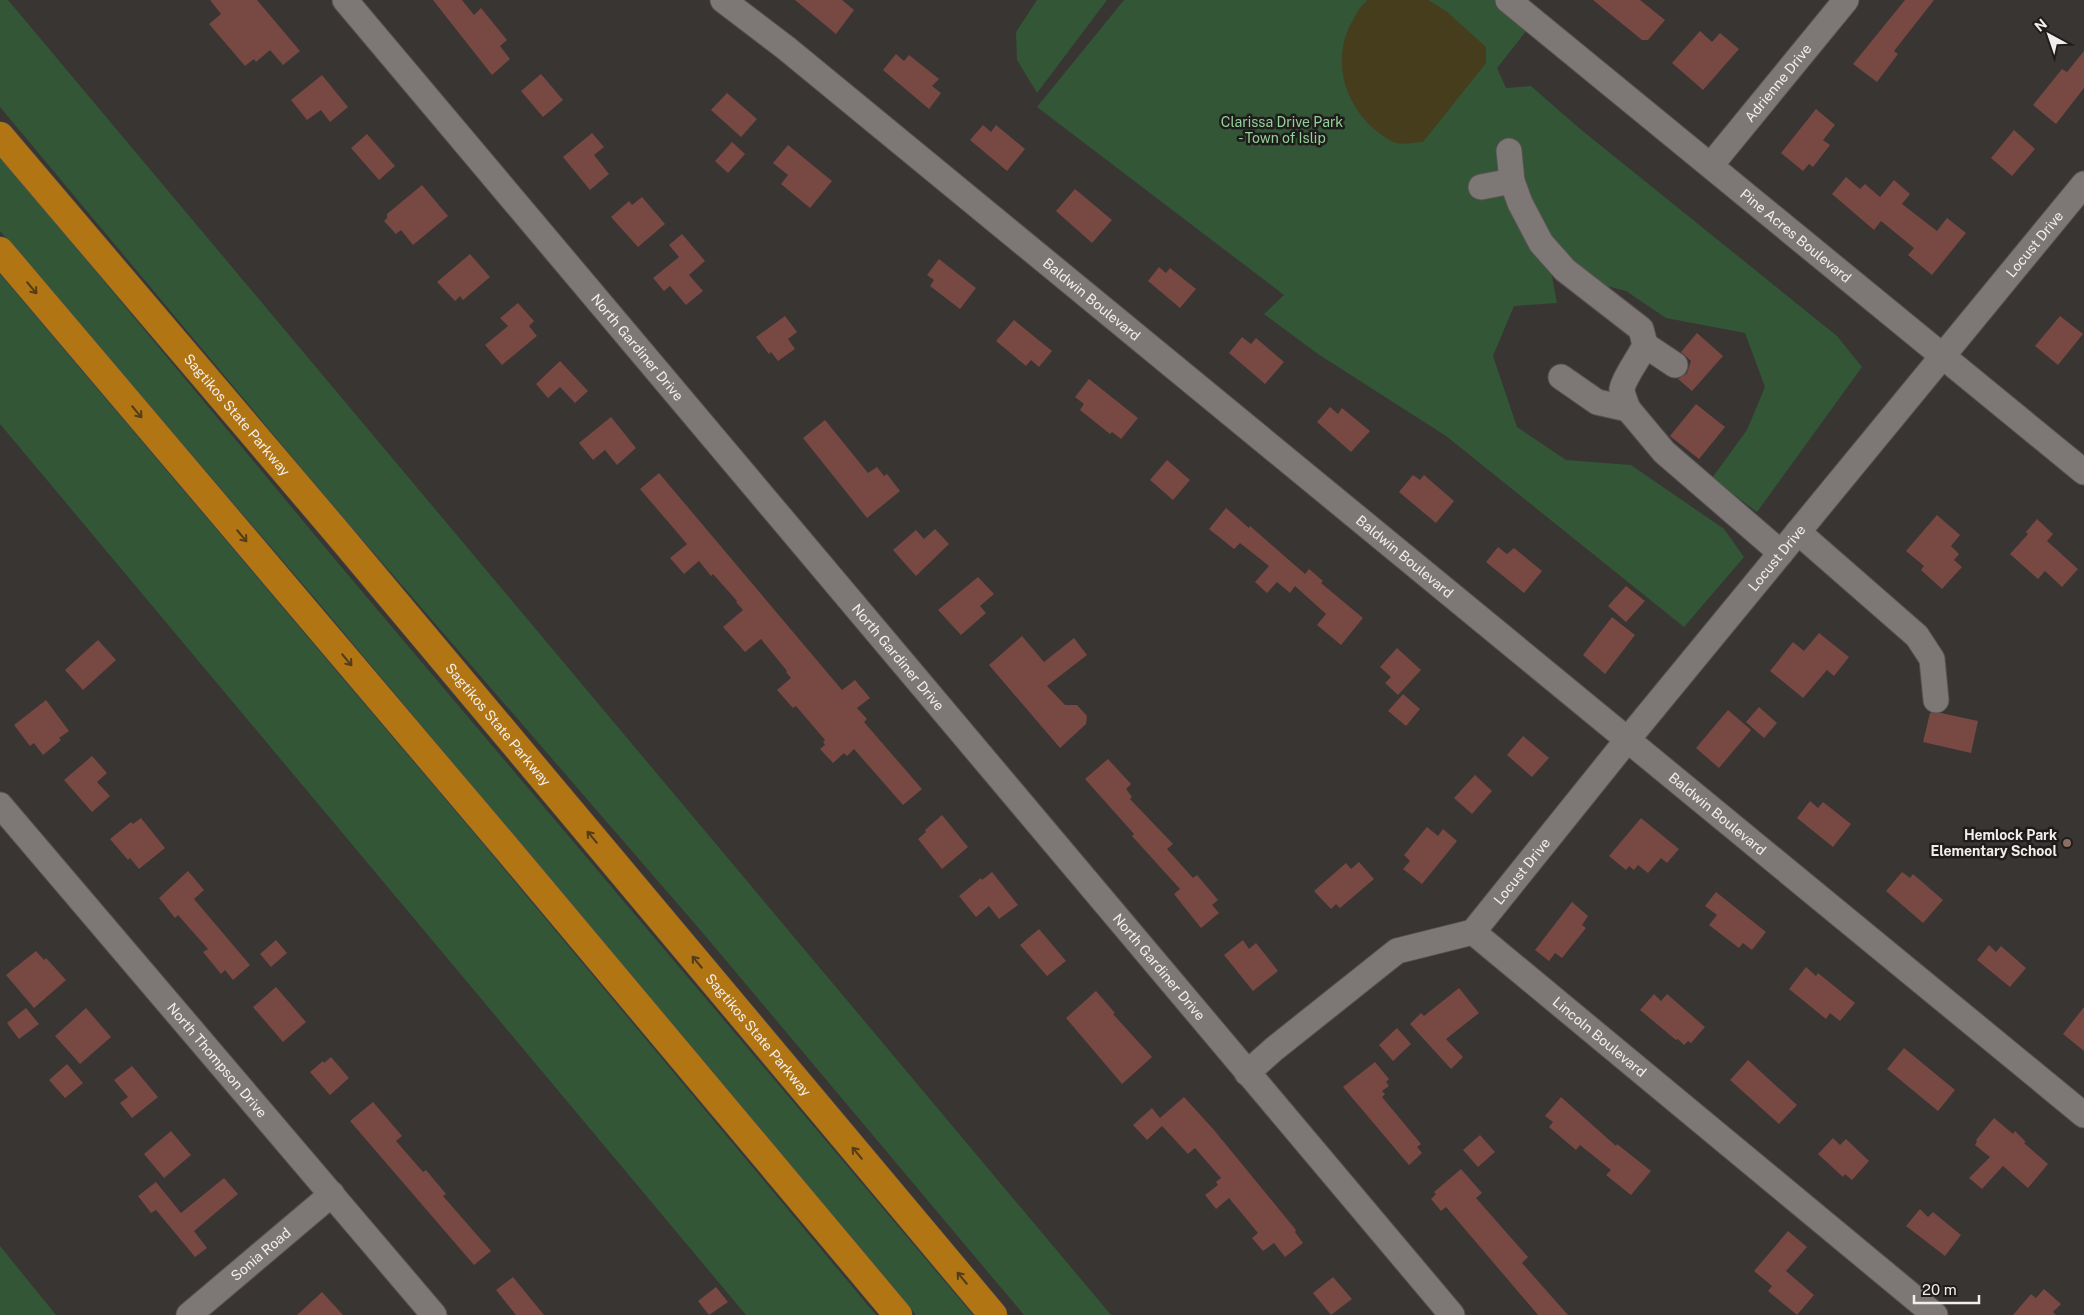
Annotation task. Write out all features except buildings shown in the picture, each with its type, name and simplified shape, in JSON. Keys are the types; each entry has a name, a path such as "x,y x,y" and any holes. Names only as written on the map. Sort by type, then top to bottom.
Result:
{"highway":[{"name":"Sagtikos State Parkway","path":"0,136 340,536 993,1315"},
{"path":"0,251 495,835 898,1315"}],"street":[{"name":"North Gardiner Drive","path":"345,0 1452,1315"},
{"name":"Baldwin Boulevard","path":"723,0 801,60 2084,1115"},
{"name":"Pine Acres Boulevard","path":"1508,0 2084,472"},
{"name":"Adrienne Drive","path":"1711,165 1846,0"},
{"path":"1508,151 1512,181 1520,203 1541,243 1565,270 1641,329 1645,344 1638,360 1628,374 1622,390 1628,409 1664,452 1781,553"},
{"path":"1481,187 1512,181"},
{"name":"Locust Drive","path":"1473,932 1628,739 2084,184"},
{"path":"1645,344 1675,365"},
{"path":"1561,377 1597,402 1628,409"},
{"path":"1798,532 1917,636 1932,659 1936,700"},
{"name":"North Thompson Drive","path":"0,805 434,1315"},
{"path":"1247,1073 1274,1048 1397,951 1473,932"},
{"name":"Lincoln Boulevard","path":"1473,932 1935,1315"},
{"name":"Sonia Road","path":"189,1315 332,1194"}],"green space":[{"path":"0,0 8,0 1111,1315 1024,1315 702,932 329,501 0,107"},
{"path":"1037,0 1107,0 1037,93 1017,60 1016,32"},
{"name":"Clarissa Drive Park - Town of Islip","path":"1124,0 1508,0 1534,21 1497,68 1506,88 1531,86 1579,128 1837,336 1862,367 1757,512 1712,478 1747,430 1765,387 1745,333 1666,318 1626,291 1551,271 1557,303 1514,306 1493,356 1517,427 1566,460 1631,465 1724,529 1744,557 1684,627 1446,436 1318,354 1264,314 1284,295 1037,107"},
{"path":"0,156 338,563 973,1315 916,1315 318,602 0,231"},
{"path":"0,274 484,845 876,1315 746,1315 0,424"},
{"path":"0,1246 56,1315 0,1315"}],"sand":[{"path":"1368,0 1428,0 1446,11 1486,47 1486,63 1423,142 1399,144 1384,137 1363,118 1354,105 1348,91 1343,77 1343,47 1347,32 1354,18"}],"place":[{"name":"Hemlock Park Elementary School","path":"2067,843"}]}
